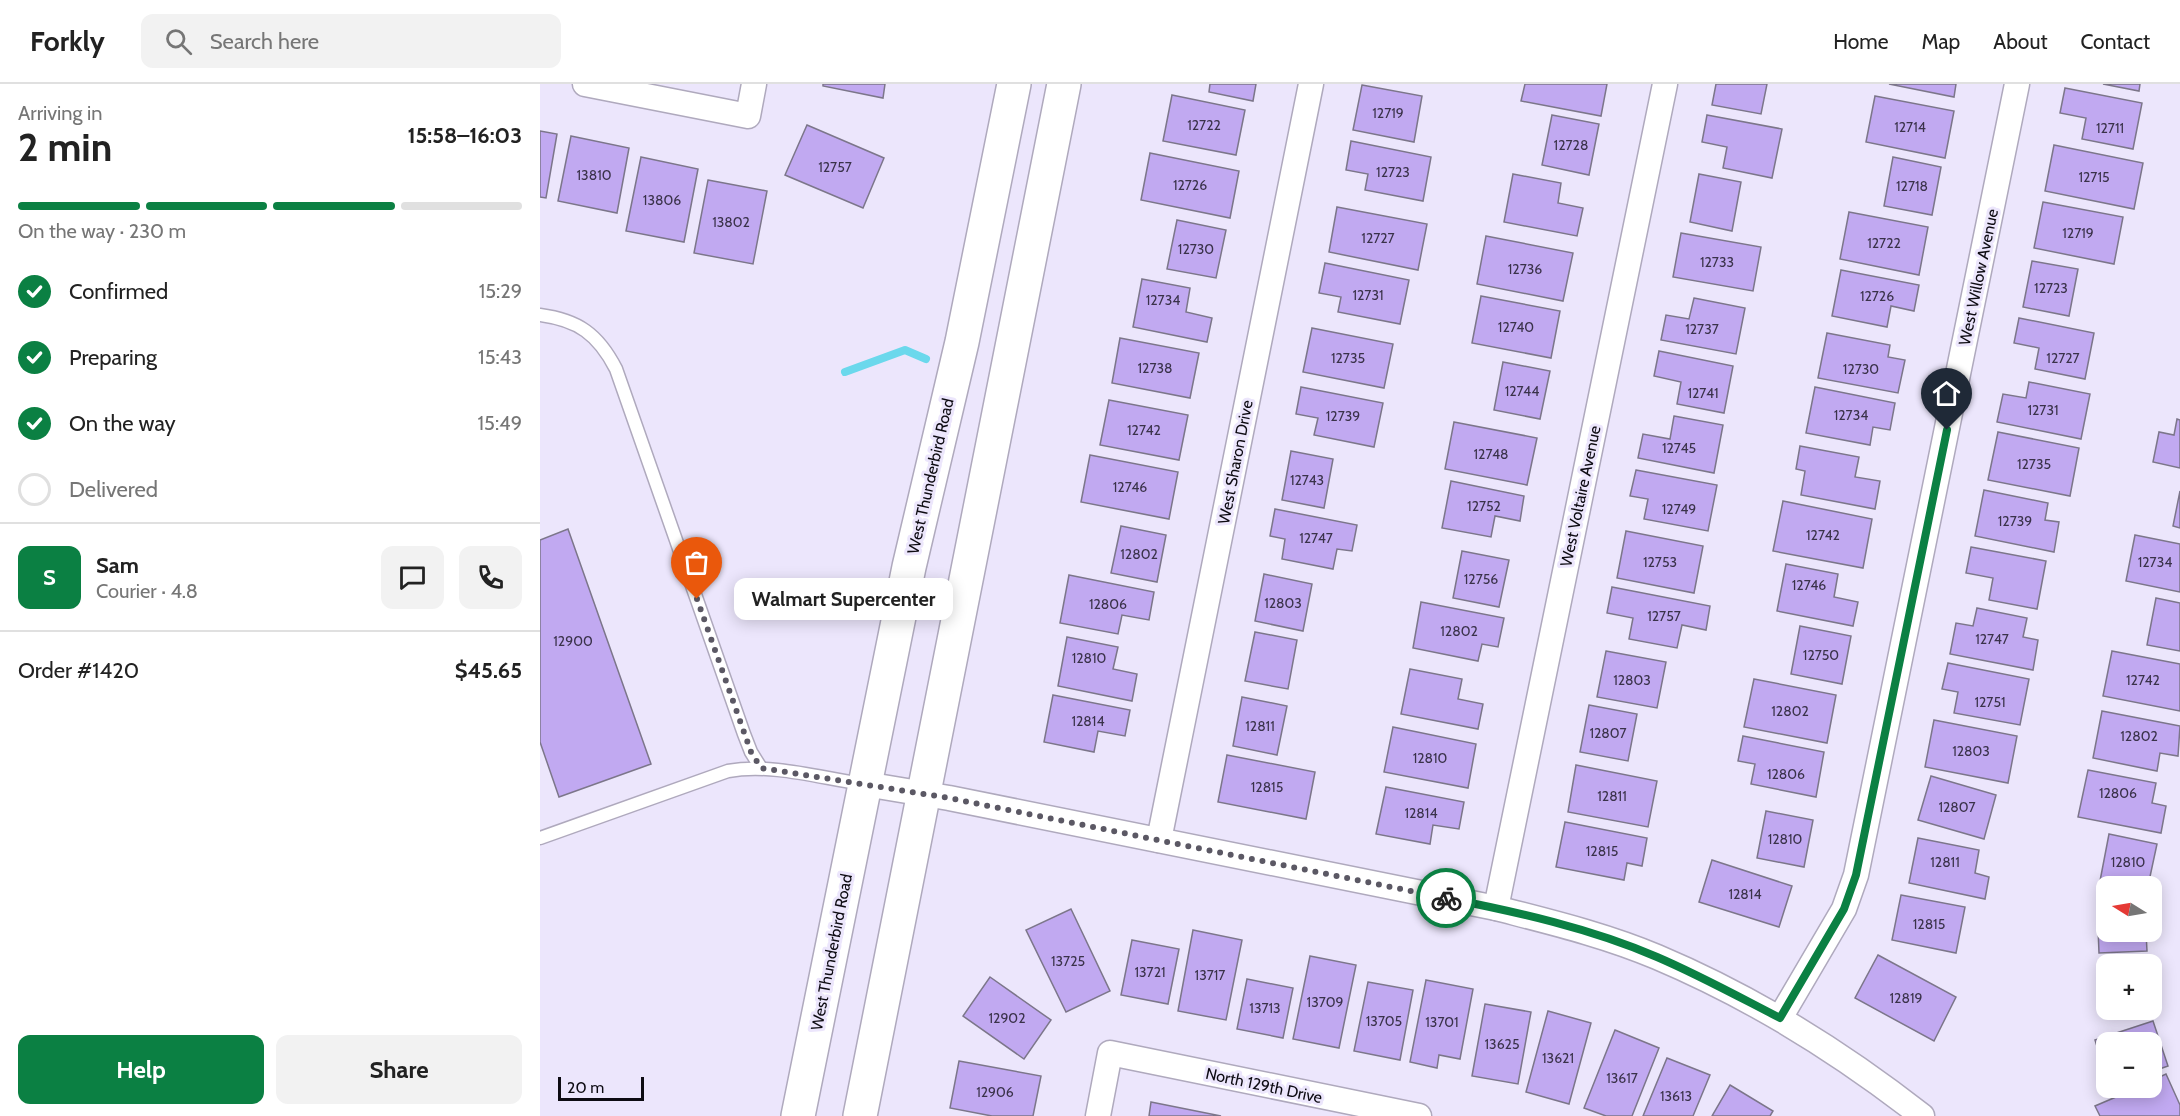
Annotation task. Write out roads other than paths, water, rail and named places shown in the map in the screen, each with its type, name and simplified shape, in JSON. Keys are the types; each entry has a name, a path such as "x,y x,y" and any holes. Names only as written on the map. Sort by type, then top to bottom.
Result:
{"main road":[{"name":"West Thunderbird Road","path":"798,1116 909,567 962,342 1014,84"},
{"path":"860,1116 922,793 1064,84"}],"street":[{"path":"585,84 748,116 754,84"},
{"name":"West Sharon Drive","path":"1159,840 1311,84"},
{"name":"West Voltaire Avenue","path":"1496,908 1665,84"},
{"name":"West Willow Avenue","path":"1780,1018 1844,909 1856,875 2017,84"},
{"path":"865,784 922,793 1496,908 1578,929 1656,956 1780,1018 1837,1053 1922,1116"},
{"name":"North 129th Drive","path":"1098,1116 1110,1053 1419,1116"}],"lane":[{"path":"540,315 576,324 594,336 612,360 744,734 761,768"},
{"path":"540,838 729,771 761,768 865,784"}],"waterway":[{"path":"845,372 905,350 926,359"}],"place":[{"name":"Walmart Supercenter","path":"697,599"}]}
